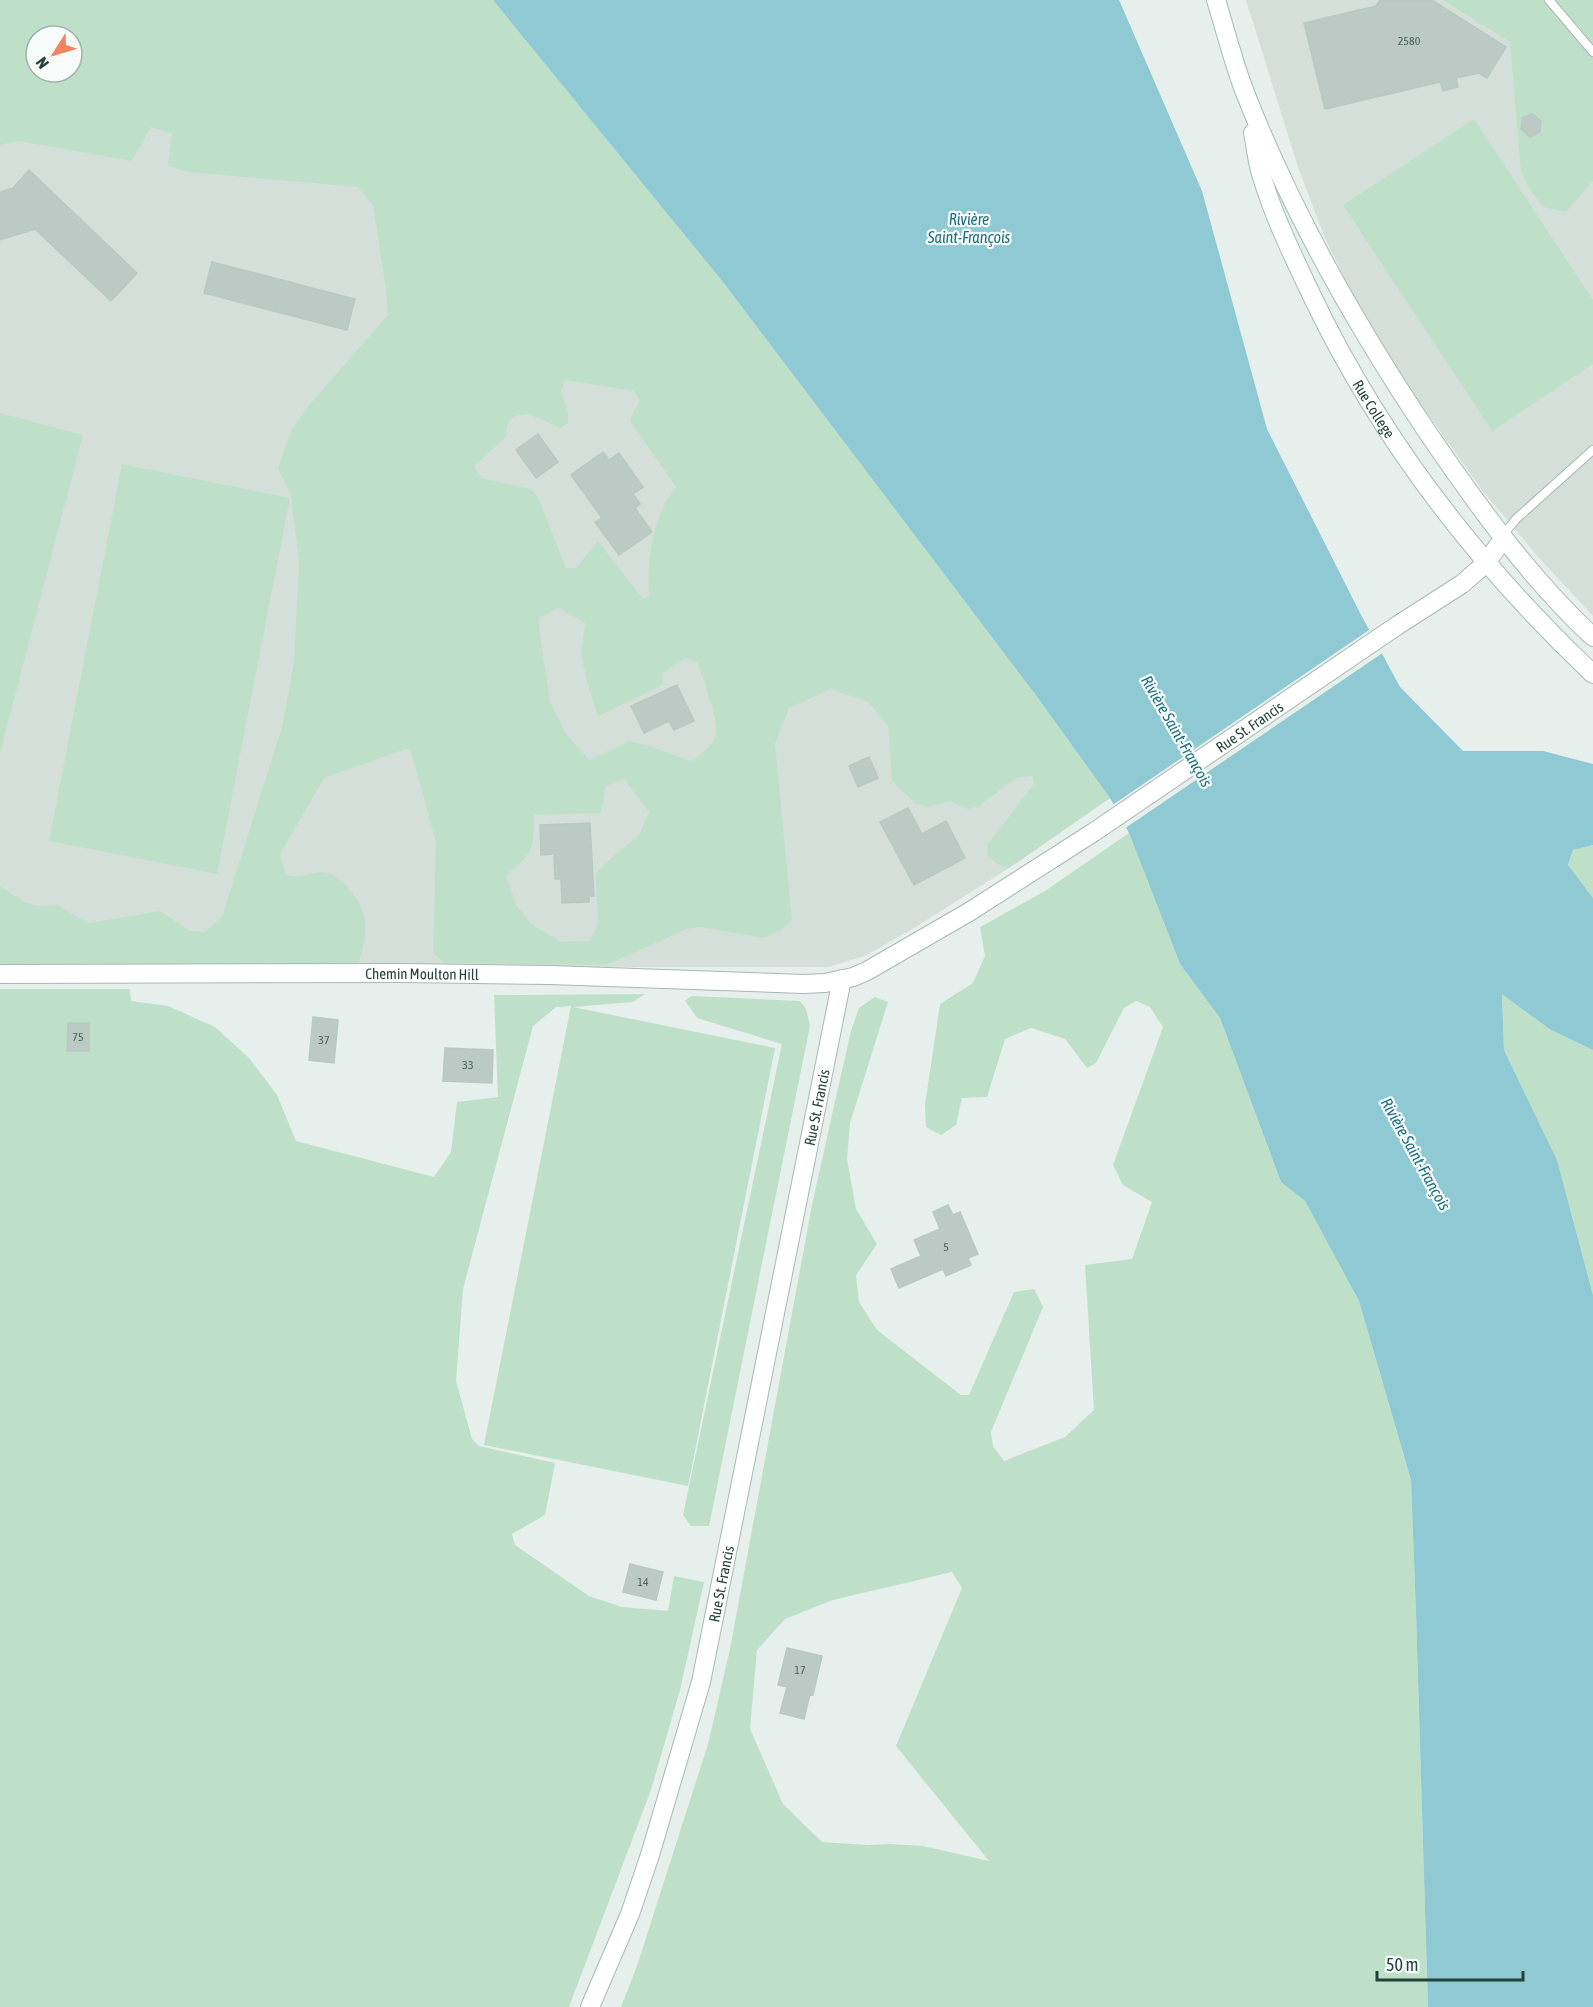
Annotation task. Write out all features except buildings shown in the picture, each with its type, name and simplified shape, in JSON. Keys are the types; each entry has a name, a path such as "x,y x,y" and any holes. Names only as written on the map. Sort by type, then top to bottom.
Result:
{"street":[{"name":"Rue College","path":"1216,0 1245,93 1277,171 1344,298 1418,418 1503,539 1593,637"},
{"name":"Rue College","path":"1245,93 1261,176 1278,221 1326,326 1355,378 1382,421 1466,539 1541,622 1593,674"},
{"name":"Rue St. Francis","path":"590,2007 633,1904 701,1682 842,979 867,971 937,932 1094,832 1462,584 1486,563 1503,539"},
{"name":"Chemin Moulton Hill","path":"0,974 405,973 550,975 804,984 842,979"}],"lane":[{"path":"1549,0 1593,52"},
{"path":"1503,539 1516,519 1593,450"}],"shaded area":[{"path":"0,0 493,0 723,282 1038,698 1110,798 1009,868 914,928 865,956 828,967 0,967"},
{"path":"1246,0 1593,0 1593,616 1539,558 1482,490 1406,383 1356,302 1325,238 1298,167"}],"green space":[{"path":"0,0 493,0 723,282 1038,698 1110,798 1009,868 997,864 988,856 987,845 1034,784 1032,776 1016,778 979,806 968,809 950,801 927,807 915,803 892,781 888,725 868,702 831,689 789,708 775,744 792,920 779,932 764,938 699,927 687,929 606,965 445,963 433,953 436,842 411,751 406,749 324,778 280,854 286,875 323,872 337,878 350,890 360,905 365,920 365,936 359,962 352,964 0,964 0,886 24,902 40,906 57,905 89,923 160,911 190,931 205,932 222,917 283,724 294,661 299,562 291,496 278,468 291,431 310,404 388,315 373,205 358,187 188,172 168,166 172,134 151,127 132,161 18,141 0,145","holes":["566,380 634,391 640,402 630,421 676,487 657,525 650,553 649,596 643,599 598,541 576,568 566,568 538,497 530,489 482,478 474,466 506,437 507,426 514,416 529,414 560,428 568,423 568,411 561,391","558,608 585,623 581,654 598,716 663,685 662,673 686,658 698,663 713,708 716,733 710,745 691,761 629,741 589,760 566,734 550,702 539,628 540,617","624,779 649,812 639,835 601,867 596,875 598,924 590,941 561,942 531,924 517,906 506,876 527,856 530,850 534,815 600,813 606,786"]},
{"path":"1443,0 1593,0 1593,181 1566,212 1543,207 1528,187 1521,171 1510,42"},
{"path":"1474,119 1593,300 1593,364 1492,431 1343,205"},
{"path":"0,413 83,435 0,753"},
{"path":"122,464 290,498 217,874 49,841"},
{"path":"1129,833 1180,964 1220,1018 1281,1182 1305,1201 1359,1301 1411,1480 1428,2007 621,2007 637,1966 708,1744 730,1649 812,1205 838,1088 851,1031 859,1008 875,997 888,1002 850,1123 847,1159 856,1209 877,1244 856,1275 859,1302 877,1330 961,1395 969,1395 1014,1292 1034,1289 1043,1307 991,1432 993,1446 1004,1461 1065,1437 1094,1410 1085,1265 1132,1259 1152,1202 1123,1185 1113,1165 1163,1027 1150,1007 1136,1001 1124,1008 1096,1063 1087,1068 1065,1039 1031,1028 1005,1039 987,1097 962,1098 956,1125 941,1135 926,1127 925,1105 940,1004 973,983 985,956 980,927 1045,891","holes":["952,1572 962,1588 896,1746 989,1861 923,1846 822,1842 783,1804 750,1729 757,1650 785,1619 833,1600"]},
{"path":"1593,845 1593,898 1568,866 1573,850"},
{"path":"0,989 130,989 131,1001 168,1006 215,1027 249,1058 277,1095 296,1141 434,1177 451,1152 457,1102 498,1097 494,995 645,994 633,1002 573,1007 775,1048 688,1486 484,1445 571,1006 556,1007 533,1026 463,1289 456,1381 472,1439 479,1446 555,1463 545,1515 512,1534 515,1545 589,1596 622,1607 668,1611 674,1576 704,1582 680,1690 651,1790 569,2007 0,2007"},
{"path":"1502,993 1551,1030 1593,1050 1593,1295 1557,1160 1504,1050"},
{"path":"691,996 800,1001 806,1009 810,1026 709,1526 691,1526 683,1515 782,1044 697,1018 685,1001"}],"water":[{"name":"Rivière Saint-François","path":"493,0 1119,0 1202,191 1267,429 1400,687 1463,751 1543,751 1593,764 1593,845 1573,850 1568,865 1593,898 1593,1050 1551,1030 1502,994 1504,1050 1557,1160 1593,1295 1593,2007 1428,2007 1411,1480 1359,1301 1305,1201 1281,1182 1220,1018 1180,964 1129,833 1110,798 1038,698 723,282"}],"pier":[{"path":"1372,628 1384,652 1124,829 1111,806"}]}
